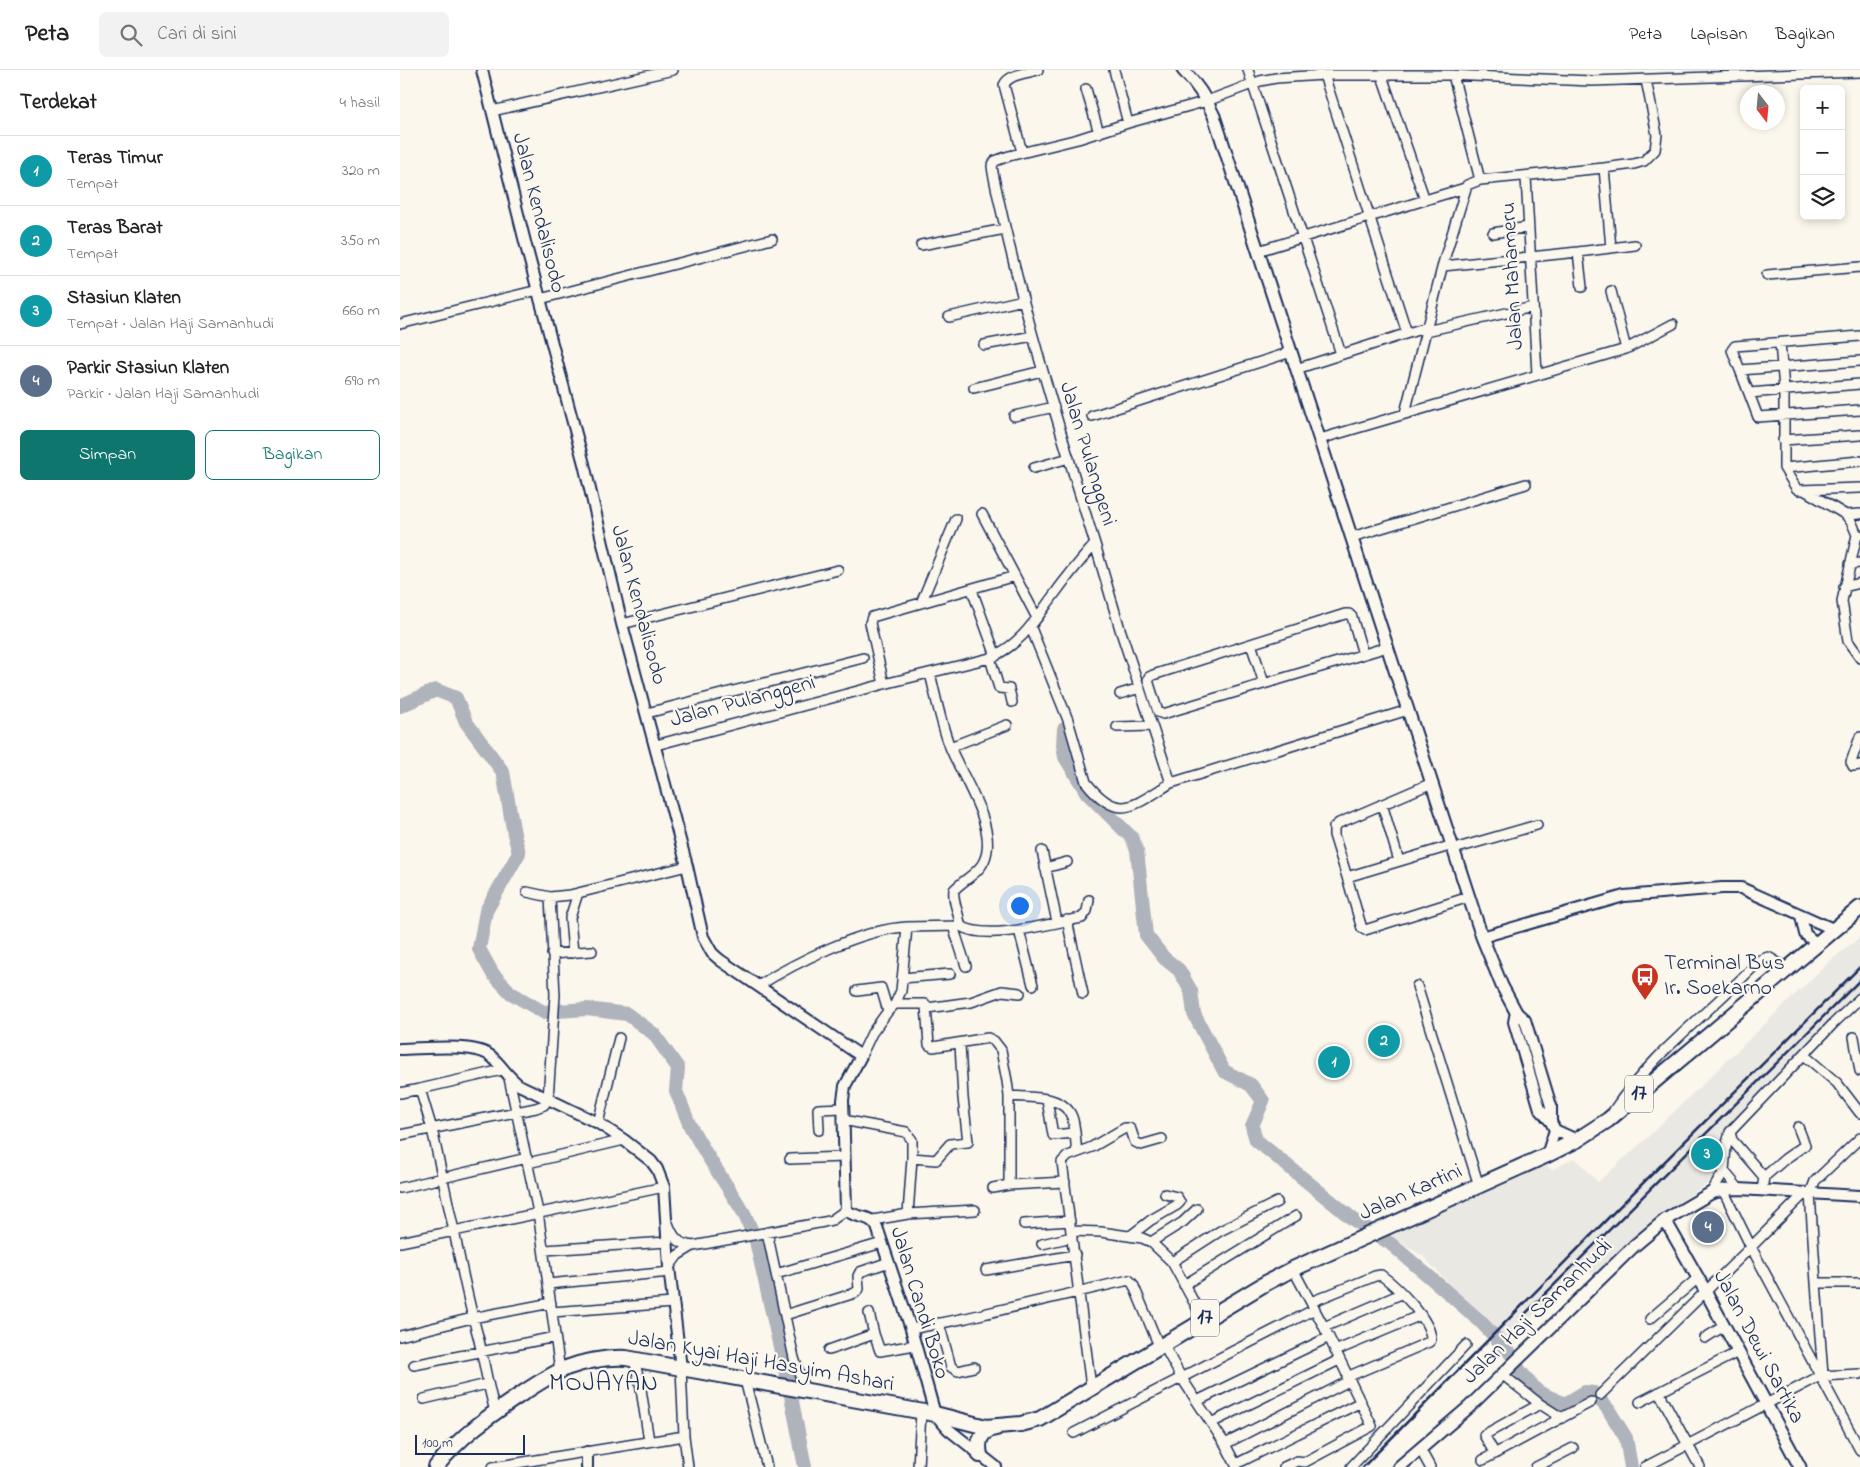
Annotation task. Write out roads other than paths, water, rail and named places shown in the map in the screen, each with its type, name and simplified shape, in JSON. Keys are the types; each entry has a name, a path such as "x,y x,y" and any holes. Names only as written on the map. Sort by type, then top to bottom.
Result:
{"highway":[{"name":"Jalan Kartini","path":"928,1413 986,1427 1002,1426 1045,1416 1203,1320 1293,1269 1577,1140 1608,1120 1816,943 1860,908"},
{"name":"Jalan Kyai Haji Hasyim Ashari","path":"436,1467 454,1444 542,1380 560,1371 609,1357 681,1368 928,1413"},
{"path":"980,1455 979,1440 982,1434 990,1429 1002,1426"}],"main road":[{"path":"1182,70 1194,81 1207,101 1320,439 1482,937 1502,986 1516,1012"},
{"name":"Jalan Haji Samanhudi","path":"1399,1467 1461,1414 1634,1246 1665,1220 1711,1193 1723,1190"},
{"name":"Jalan Dewi Sartika","path":"1665,1220 1766,1403 1797,1466"}],"street":[{"name":"Jalan Kendalisodo","path":"482,70 537,288 582,454 622,624 656,745 706,945 720,960 862,1056"},
{"path":"492,111 673,70"},
{"path":"1022,152 1004,85 1012,77 1038,70"},
{"path":"1114,70 1128,123"},
{"path":"1248,70 1341,354"},
{"name":"Jalan Pulanggeni","path":"656,745 993,657 1015,643 1035,621 1078,563 1095,544 1042,370 1023,300 1005,229 992,166 995,161 1022,152 1049,147 1099,133 1276,78 1328,74 1382,76 1401,73 1592,81 1860,72"},
{"path":"1328,74 1369,216 1407,333"},
{"path":"1450,74 1480,180"},
{"path":"1382,76 1424,200"},
{"path":"1258,251 1465,188 1469,184 1480,180 1604,168 1644,161 1655,150 1657,135 1646,80"},
{"path":"1086,89 1099,133"},
{"path":"1604,168 1611,248"},
{"name":"Jalan Mahameru","path":"1526,177 1537,374"},
{"path":"1405,413 1465,188"},
{"path":"1494,233 1528,227"},
{"path":"921,245 1005,229"},
{"path":"400,324 537,288 772,239"},
{"path":"1443,266 1636,244"},
{"path":"1578,252 1582,287"},
{"path":"1767,275 1860,267"},
{"path":"1611,291 1626,349"},
{"path":"950,317 1023,300"},
{"path":"1296,369 1407,333 1533,307"},
{"path":"1320,439 1626,349 1673,324"},
{"path":"984,345 1033,336"},
{"path":"1860,336 1733,347 1732,350 1758,417 1860,410"},
{"path":"1780,342 1784,390 1784,468 1796,488 1803,490 1846,515 1858,535 1842,601 1848,641 1858,653"},
{"path":"1092,416 1291,352"},
{"path":"1740,370 1860,361"},
{"path":"974,388 1042,370"},
{"path":"1749,393 1860,384"},
{"path":"1014,416 1054,407"},
{"path":"1783,440 1860,435"},
{"path":"1034,468 1069,458"},
{"path":"1784,468 1860,461"},
{"path":"1352,537 1526,484"},
{"path":"1803,490 1860,488"},
{"path":"982,514 1035,621 1068,720 1086,782 1103,800 1116,808 1128,808 1171,783 1408,710"},
{"path":"1846,515 1860,514"},
{"path":"921,603 956,519"},
{"path":"1095,544 1120,629 1171,783"},
{"path":"1850,564 1860,563"},
{"path":"622,624 838,570"},
{"path":"884,684 870,620 872,617 972,590 1012,577"},
{"path":"1844,587 1860,583"},
{"path":"972,590 993,657 999,688 1002,690 1009,689 1012,702"},
{"path":"1364,654 1352,617 1349,614 1150,676 1148,680 1157,710 1163,714 1264,683 1364,654 1387,647"},
{"path":"1251,644 1264,683"},
{"path":"647,713 863,658"},
{"path":"930,673 950,747 984,822 988,840 984,861 954,890 953,895 957,926 966,966"},
{"path":"1120,694 1140,688"},
{"path":"950,747 1007,724"},
{"path":"1117,727 1152,726"},
{"path":"1860,737 1851,762 1853,766 1860,765"},
{"path":"1432,783 1339,823 1334,827 1334,835 1360,922 1365,930 1469,897"},
{"path":"1382,804 1398,861"},
{"path":"1347,877 1398,861 1537,825"},
{"path":"1042,851 1057,922"},
{"path":"1045,868 1067,862"},
{"path":"527,892 550,897 578,893 687,866"},
{"path":"1482,937 1624,896 1722,888 1741,888 1833,929"},
{"path":"573,952 570,918 578,893"},
{"path":"400,1135 541,1107 548,1099 555,995 550,897"},
{"path":"758,986 807,959 860,936 884,929 957,926 983,932 1019,930 1082,918 1087,911 1089,900"},
{"path":"1801,916 1805,934 1816,943"},
{"path":"1067,920 1083,994"},
{"path":"669,1270 678,1255 693,1246 824,1222 832,1220 846,1210 843,1120 845,1086 853,1074 872,1033 895,1004 900,991 907,927"},
{"path":"1019,930 1033,985"},
{"path":"552,954 592,952"},
{"path":"1608,1120 1625,1094 1669,1047 1760,960 1768,957 1787,968"},
{"path":"902,978 950,974"},
{"path":"1417,986 1479,1186"},
{"path":"857,991 881,988 888,1011"},
{"path":"927,1008 971,1002 1005,991 1020,993"},
{"path":"1764,1177 1732,1140 1730,1132 1832,1024 1860,998"},
{"path":"895,1004 925,1004 927,1008 930,1046 937,1048 988,1038 994,1041 1001,1050 1009,1096 1009,1185"},
{"path":"1516,1012 1525,1020 1551,1106 1553,1126 1547,1155"},
{"path":"1516,1012 1514,1022 1540,1110 1553,1126 1577,1140"},
{"path":"1854,1037 1860,1071"},
{"path":"598,1122 619,1038"},
{"path":"912,1158 935,1160 952,1144 968,1142 960,1044"},
{"path":"400,1049 465,1047 484,1052 493,1058 506,1074 519,1085 598,1122 624,1140 658,1169 664,1187 669,1270 681,1368 684,1436 688,1467"},
{"path":"1804,1055 1837,1083 1860,1112"},
{"path":"400,1093 506,1074"},
{"path":"506,1074 528,1160 545,1250 560,1371"},
{"path":"420,1088 432,1129 487,1384 496,1412"},
{"path":"1009,1096 1060,1102 1068,1110 1072,1118 1077,1152"},
{"path":"1047,1100 1053,1135 1074,1134"},
{"path":"1540,1110 1551,1106"},
{"path":"819,1130 818,1109 843,1108"},
{"path":"843,1120 906,1132 912,1140 908,1214"},
{"path":"1762,1190 1764,1177 1784,1159 1805,1145 1798,1127"},
{"path":"1091,1387 1062,1162 1064,1158 1092,1147 1129,1128 1134,1142 1141,1145 1162,1139"},
{"name":"Jalan Haji Samanhudi","path":"1711,1193 1724,1171 1726,1148 1730,1132"},
{"path":"1600,1395 1807,1194 1815,1181 1860,1138"},
{"path":"400,1188 624,1140"},
{"path":"790,1159 844,1157"},
{"path":"1724,1171 1739,1189"},
{"path":"993,1188 1009,1185 1065,1182"},
{"path":"400,1242 664,1187"},
{"path":"1860,1196 1762,1190 1723,1190 1751,1247 1860,1450"},
{"path":"1130,1236 1180,1202 1177,1197 1165,1194"},
{"path":"1807,1194 1816,1283 1821,1376"},
{"path":"1172,1262 1220,1231 1277,1202"},
{"path":"1151,1242 1182,1222 1197,1209"},
{"name":"Jalan Candi Boko","path":"846,1210 851,1214 873,1220 878,1227 911,1329 928,1413"},
{"path":"873,1220 908,1214 967,1210"},
{"path":"1184,1286 1296,1216"},
{"path":"667,1220 676,1240 693,1246"},
{"path":"1024,1224 1070,1221"},
{"path":"763,1232 776,1274 799,1390"},
{"path":"1042,1244 1072,1234 1102,1232 1142,1238 1151,1242 1172,1262 1203,1320"},
{"path":"545,1250 667,1242"},
{"path":"776,1274 882,1243"},
{"path":"986,1270 1075,1255"},
{"path":"785,1315 855,1293 859,1289 858,1276 860,1272 889,1262"},
{"path":"1293,1269 1324,1327 1378,1438"},
{"path":"548,1284 669,1270"},
{"path":"1074,1434 1313,1306 1379,1275 1383,1276 1421,1315 1432,1335 1431,1341 1348,1379 1225,1444"},
{"path":"1650,1319 1698,1278"},
{"path":"911,1329 1131,1281 1161,1345 1225,1444 1236,1466 1361,1402"},
{"path":"1816,1283 1860,1283"},
{"path":"1324,1327 1401,1294"},
{"path":"400,1336 472,1318 552,1308 673,1303"},
{"path":"869,1313 880,1351 914,1345"},
{"path":"1211,1423 1337,1355 1421,1315"},
{"path":"939,1323 951,1367 958,1370 974,1367"},
{"path":"1706,1338 1724,1326"},
{"path":"829,1350 874,1334"},
{"path":"414,1365 555,1337"},
{"path":"1197,1401 1329,1337"},
{"path":"1350,1467 1466,1345"},
{"path":"1640,1402 1738,1352"},
{"path":"634,1360 640,1383 649,1441"},
{"path":"1645,1467 1821,1376 1860,1374"},
{"path":"1502,1375 1562,1418"},
{"path":"744,1380 768,1467"},
{"path":"424,1399 487,1384"},
{"path":"1659,1392 1700,1467"},
{"path":"1483,1460 1591,1402"},
{"path":"1495,1454 1484,1435 1540,1404"},
{"path":"918,1467 928,1413 996,1467"},
{"path":"1284,1467 1297,1462 1305,1462 1372,1426"},
{"path":"493,1467 684,1436"},
{"path":"1536,1467 1573,1448"},
{"path":"1420,1449 1430,1467"},
{"path":"587,1467 588,1452"}],"waterway":[{"path":"400,706 436,690 456,698 466,722 503,772 519,853 486,911 479,949 493,974 511,993 543,1012 587,1009 627,1014 654,1034 678,1068 676,1091 690,1126 744,1213 756,1241 805,1467"},
{"path":"1064,729 1063,745 1065,757 1087,793 1132,838 1137,850 1146,935 1164,958 1179,970 1191,991 1194,1014 1224,1071 1251,1085 1263,1101 1252,1126 1256,1140 1354,1220 1391,1244 1480,1321 1511,1354 1520,1371 1538,1392 1565,1404 1585,1392 1594,1393 1608,1409 1626,1438 1631,1467"}],"railway":[{"path":"1363,1467 1619,1207 1860,967"},
{"path":"1522,1317 1860,980"}],"place":[{"name":"Terminal Bus Ir. Soekarno","path":"1645,1001"},
{"name":"Teras Barat","path":"1384,1041"},
{"name":"Teras Timur","path":"1334,1062"},
{"name":"Stasiun Klaten","path":"1707,1154"},
{"name":"Parkir Stasiun Klaten","path":"1708,1227"}],"district":[{"name":"MOJAYAN","path":"604,1384"}]}
